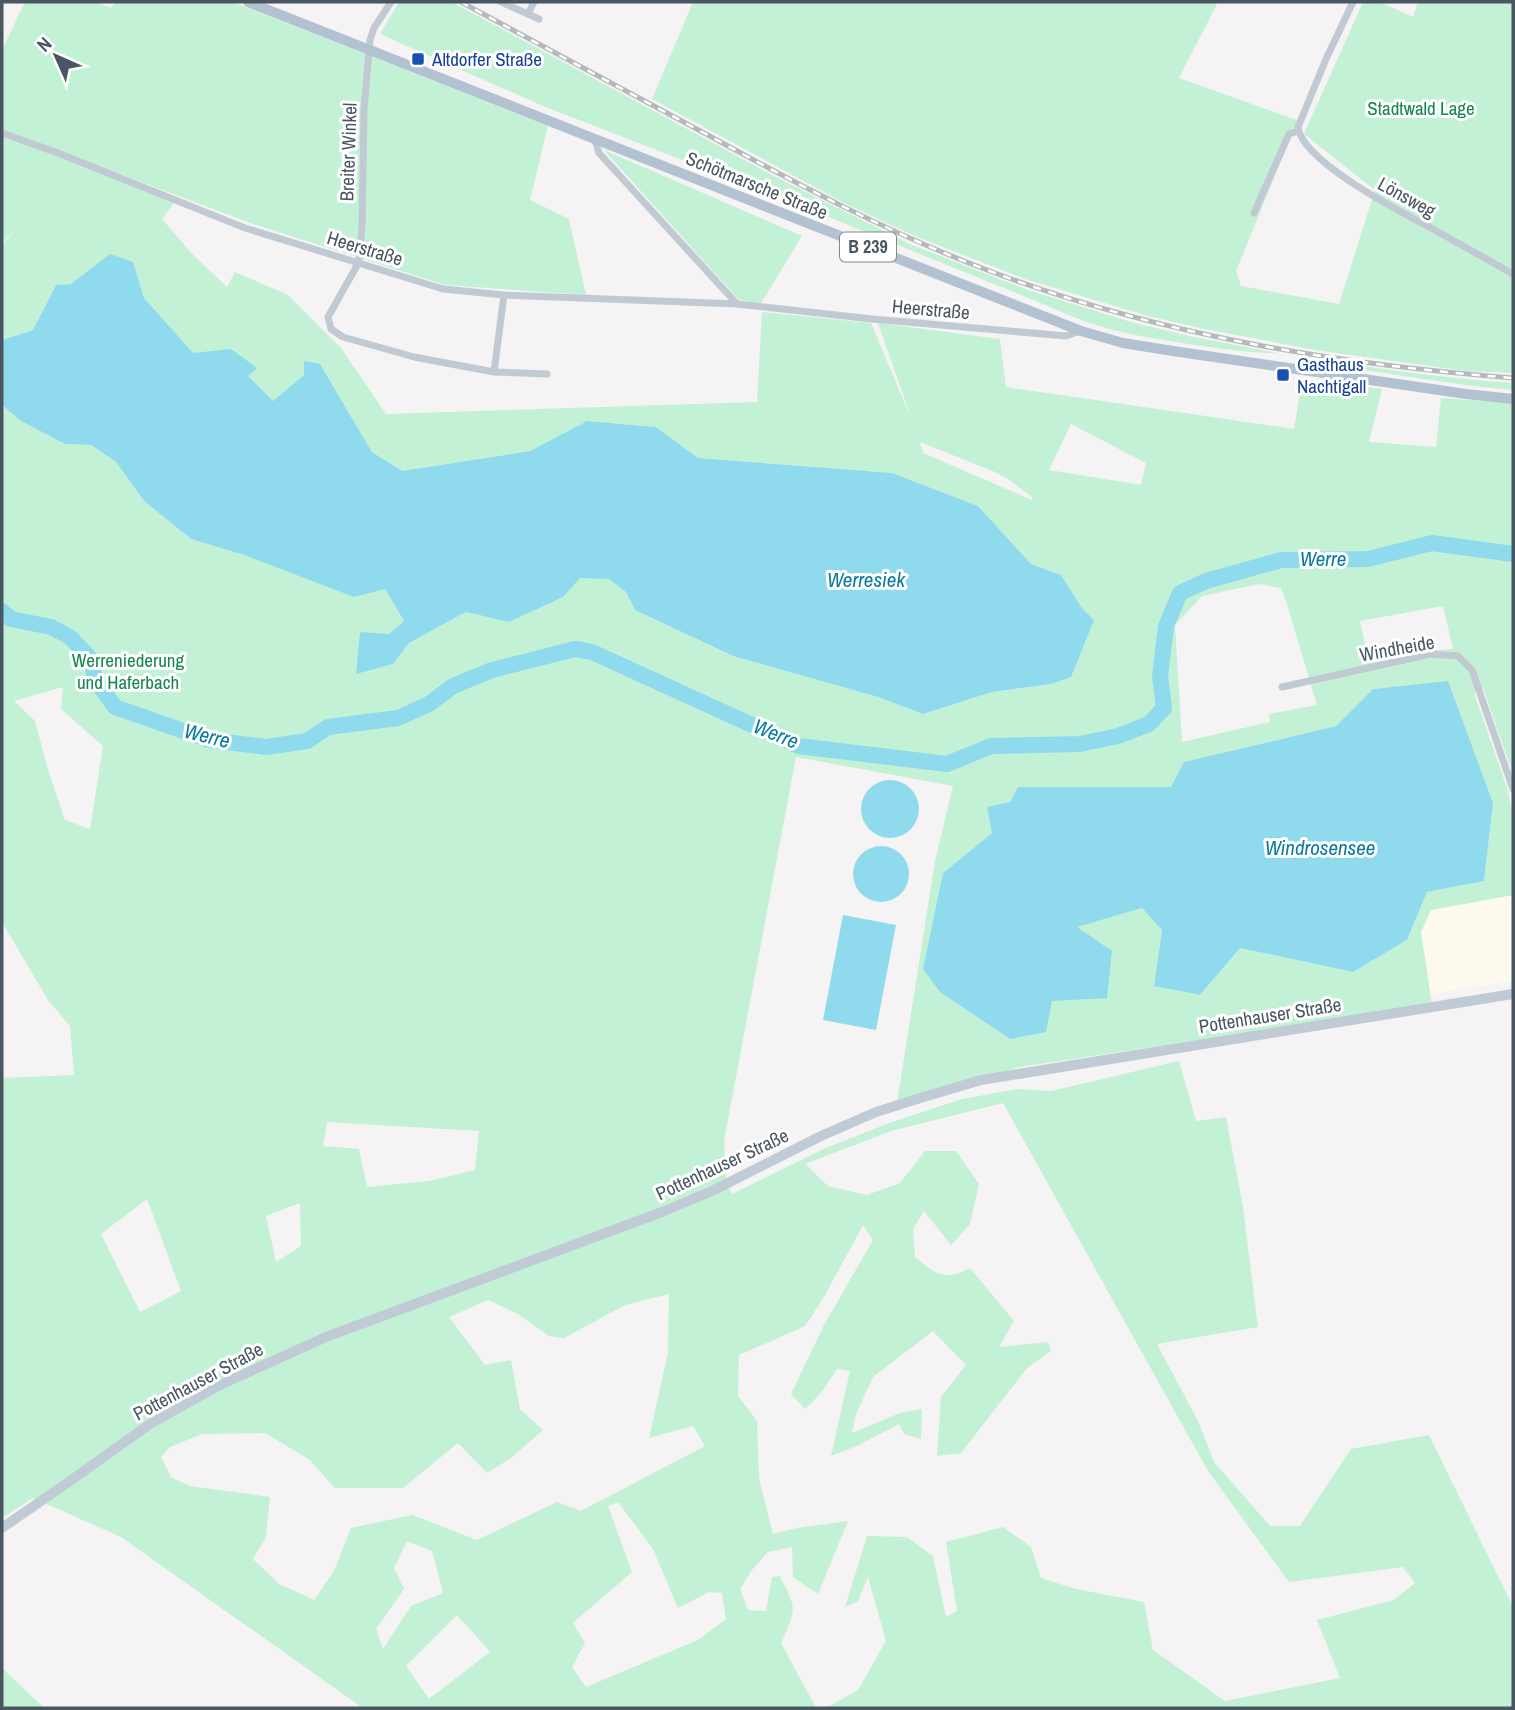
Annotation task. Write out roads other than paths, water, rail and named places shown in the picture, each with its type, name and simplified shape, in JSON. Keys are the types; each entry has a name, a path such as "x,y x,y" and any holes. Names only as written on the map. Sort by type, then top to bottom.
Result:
{"main road":[{"name":"Schötmarsche Straße","path":"248,2 1081,331 1123,343 1173,352 1513,399"}],"street":[{"name":"Breiter Winkel","path":"391,2 374,28 370,40 364,109 359,262 328,317 331,329 343,337 414,358 494,372 547,374"},
{"path":"501,2 539,19"},
{"path":"528,14 534,2"},
{"path":"1254,213 1289,134 1298,131 1353,2"},
{"name":"Lönsweg","path":"1298,131 1321,160 1374,198 1513,274"},
{"name":"Heerstraße","path":"2,133 245,228 443,289 504,295 737,304 1066,336 1081,331"},
{"path":"595,139 599,153 737,304"},
{"path":"494,372 504,295"},
{"name":"Windheide","path":"1282,687 1430,654 1458,656 1472,670 1513,789"},
{"name":"Pottenhauser Straße","path":"2,1528 150,1424 230,1381 326,1337 675,1207 876,1112 981,1080 1513,994"}],"water":[{"name":"Werresiek","path":"110,254 133,262 144,298 193,353 231,349 257,368 248,376 273,401 304,375 304,361 320,364 372,452 402,471 530,451 587,421 656,427 698,458 892,473 978,506 1031,564 1061,575 1082,608 1094,620 1071,677 1051,684 992,692 923,714 878,697 733,656 635,610 626,592 609,579 580,578 563,597 509,622 466,612 409,643 393,664 356,674 360,632 389,634 404,621 385,589 354,597 244,555 191,539 144,501 116,462 91,445 65,444 21,421 2,405 2,340 33,330 56,285 71,284"},
{"name":"Windrosensee","path":"1448,681 1493,803 1484,881 1427,892 1407,940 1353,972 1240,948 1200,995 1154,986 1162,930 1142,908 1077,927 1112,951 1107,998 1052,1001 1046,1032 1010,1039 940,992 923,969 943,873 992,833 987,807 1010,802 1018,787 1171,787 1184,762 1336,726 1373,689"},
{"path":"884,780 896,780 911,788 919,803 919,815 911,830 896,838 884,838 869,830 861,815 861,803 869,788"},
{"path":"876,846 886,846 901,854 907,863 907,885 901,894 886,902 876,902 858,890 853,879 853,869 865,851"},
{"path":"843,915 896,925 876,1030 823,1020"}],"waterway":[{"name":"Werre","path":"2,611 11,619 51,627 70,637 90,658 96,681 115,707 209,740 266,747 307,741 328,727 398,718 429,704 453,686 492,670 575,649 592,652 798,746 947,764 991,746 1080,744 1118,736 1149,724 1164,708 1160,676 1166,626 1180,593 1206,581 1281,560 1368,559 1432,543 1513,554"}],"railway":[{"path":"461,2 809,189 879,224 987,270 1115,312 1246,343 1379,364 1513,378"}],"place":[{"name":"Altdorfer Straße","path":"418,59"},
{"name":"Gasthaus Nachtigall","path":"1283,375"}],"park label":[{"name":"Stadtwald Lage","path":"1421,108"},
{"name":"Werreniederung und Haferbach","path":"128,671"}]}
